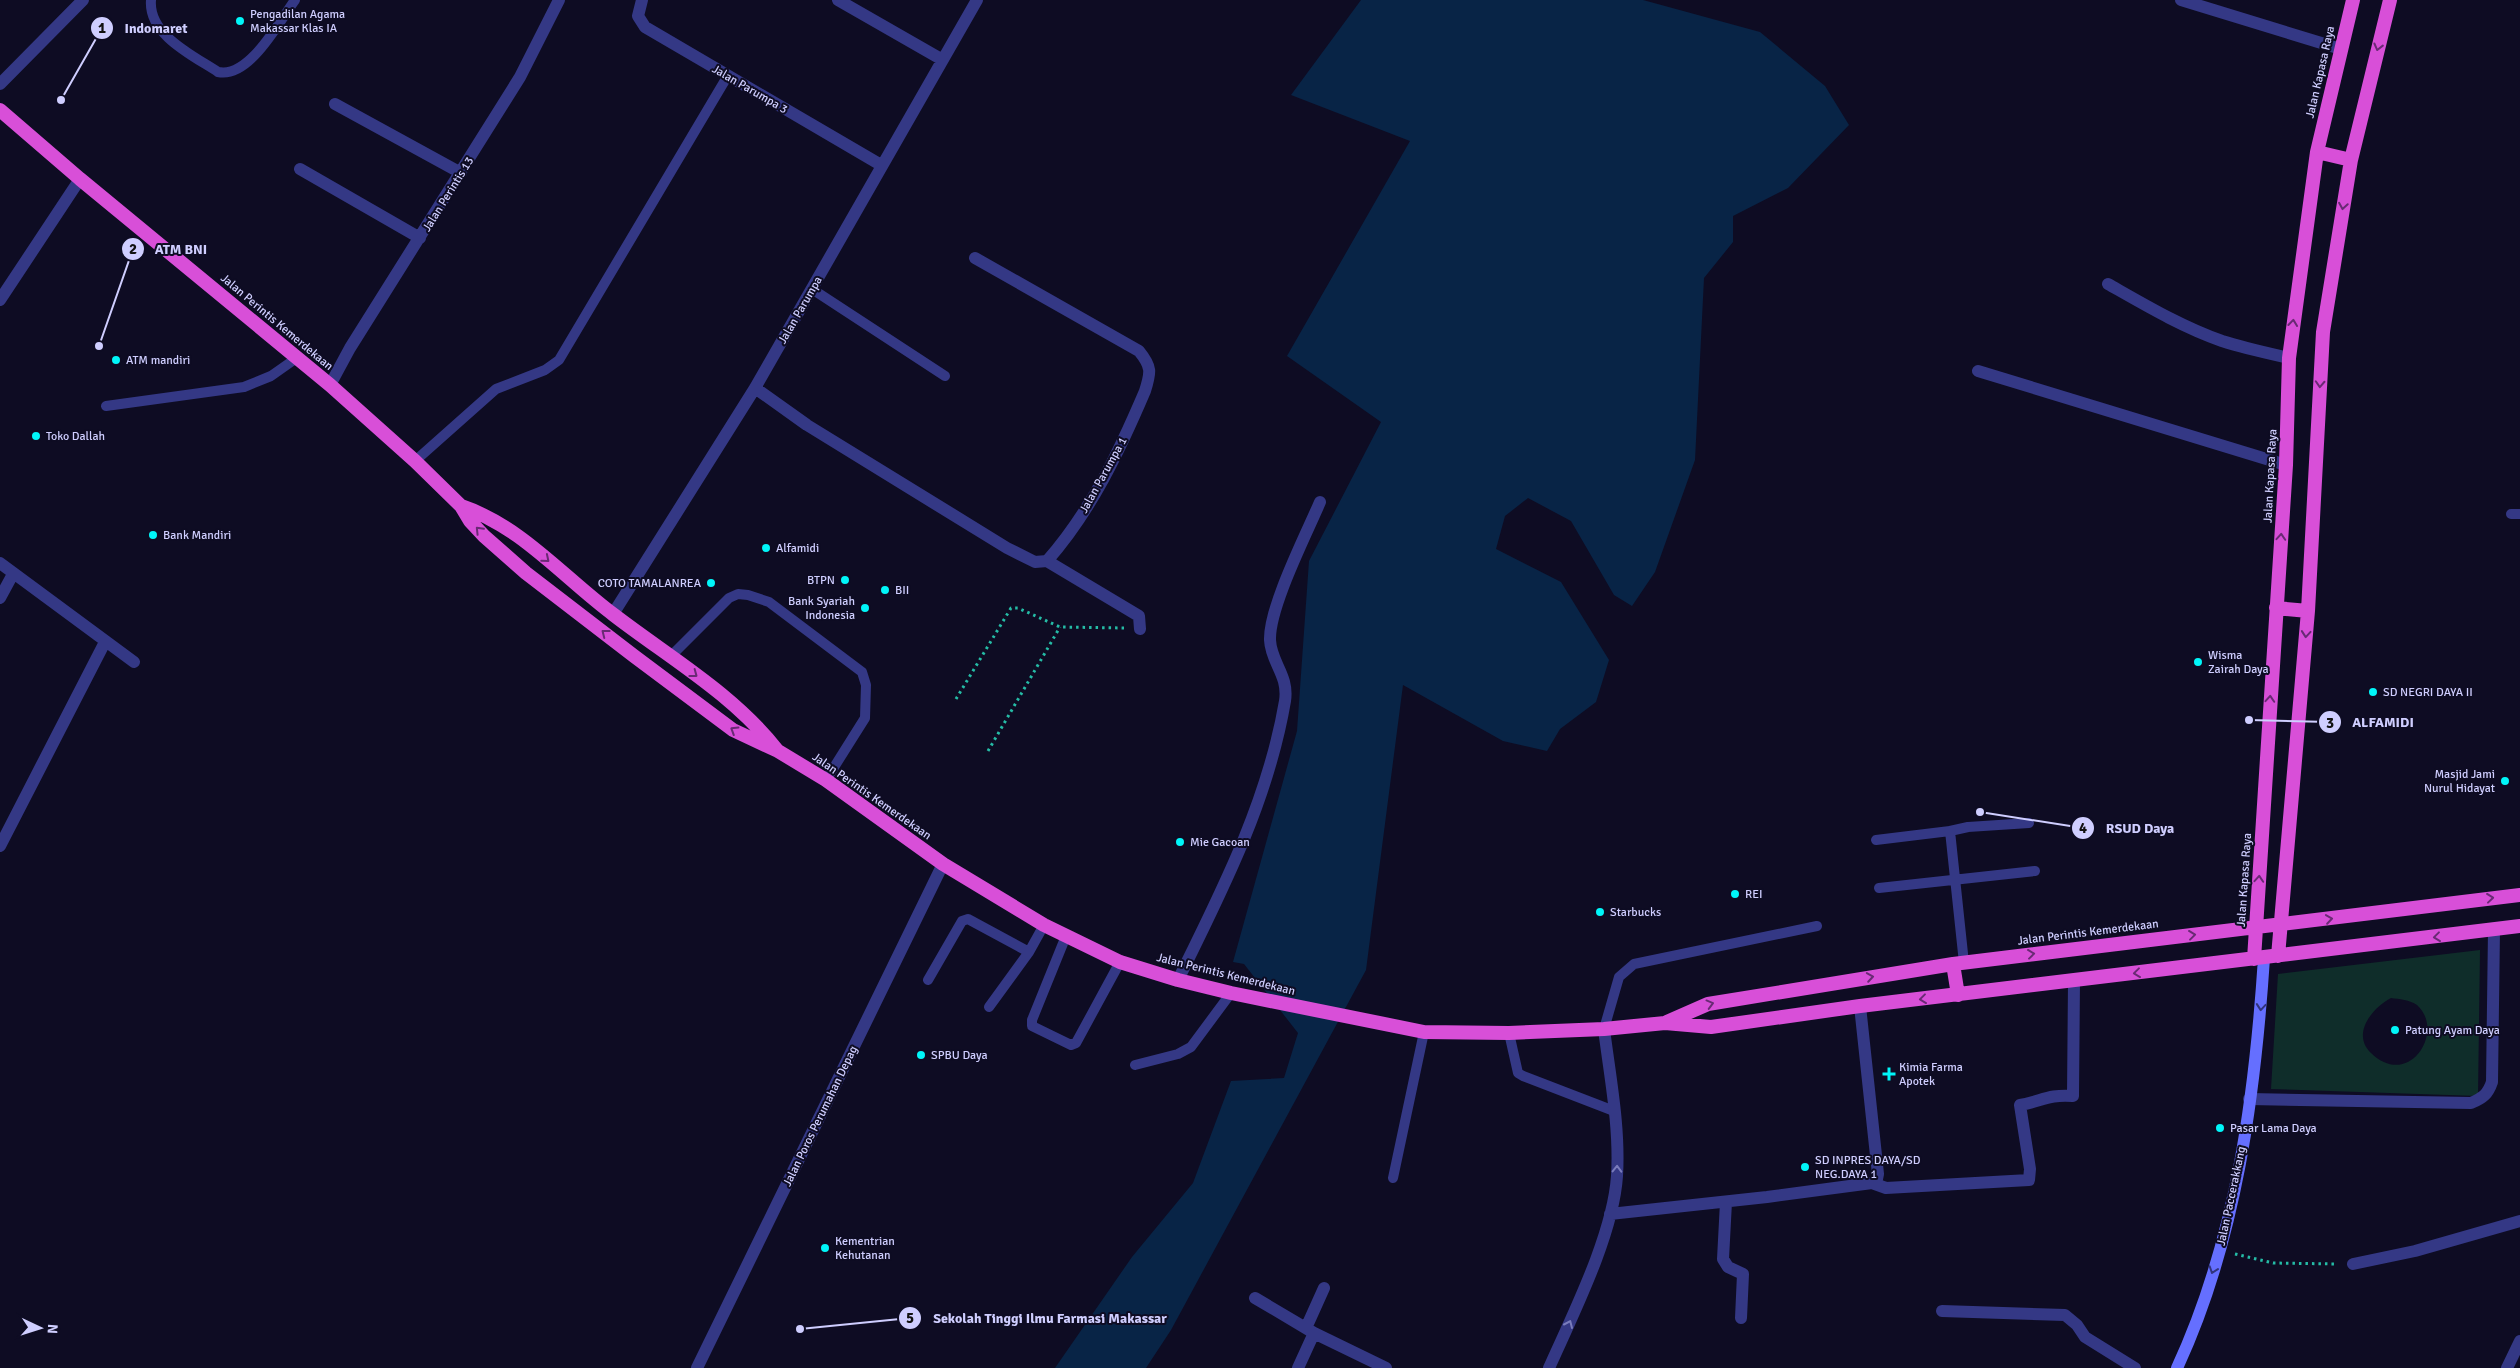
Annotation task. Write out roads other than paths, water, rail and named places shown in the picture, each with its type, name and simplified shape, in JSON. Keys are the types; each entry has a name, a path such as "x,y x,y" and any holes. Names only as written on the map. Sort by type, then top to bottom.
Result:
{"highway":[{"name":"Jalan Kapasa Raya","path":"2266,958 2256,928 2286,465 2289,358 2317,152 2353,0"},
{"path":"2266,958 2281,926 2308,610 2323,332 2351,160 2390,0"},
{"name":"Jalan Perintis Kemerdekaan","path":"0,110 80,179 330,385 415,461 461,506 470,521 484,536 526,573 732,730 778,751 826,780 943,864 1044,925 1120,962 1178,980 1358,1020 1424,1032 1509,1033 1604,1029 1665,1022 1711,1027 1860,1006 2520,926"},
{"path":"2317,152 2351,160"},
{"name":"Jalan Perintis Kemerdekaan","path":"461,506 494,520 537,551 613,614 744,712 778,751"},
{"path":"2276,608 2308,610"},
{"name":"Jalan Perintis Kemerdekaan","path":"1665,1022 1708,1004 1958,963 2281,926 2452,902 2520,895"},
{"path":"1958,963 1958,995"}],"main road":[{"name":"Jalan Paccerakkang","path":"2177,1368 2220,1251 2238,1171 2261,1010 2266,958"}],"street":[{"path":"0,84 83,0"},
{"name":"Jalan Perintis 13","path":"330,385 520,77 560,0"},
{"name":"Jalan Parumpa 3","path":"642,0 638,16 645,27 727,77 881,165"},
{"path":"838,0 941,59"},
{"name":"Jalan Parumpa","path":"613,614 755,388 941,59 977,0"},
{"path":"2181,0 2341,49"},
{"path":"335,104 461,173"},
{"path":"300,169 420,238"},
{"path":"0,300 80,179"},
{"name":"Jalan Parumpa 1","path":"976,258 1139,352 1148,362 1150,374 1145,391 1096,494 1066,539 1047,561"},
{"path":"2108,284 2157,312 2204,334 2249,349 2289,358"},
{"path":"1978,371 2286,465"},
{"path":"755,388 807,425 1007,548 1035,562 1047,561 1139,616 1140,629"},
{"path":"1178,980 1238,854 1270,766 1285,700 1286,686 1283,673 1272,652 1271,627 1284,586 1320,502"},
{"path":"0,563 134,662"},
{"path":"0,598 13,574"},
{"path":"0,846 105,642"},
{"name":"Jalan Poros Perumahan Depag","path":"697,1368 943,864"},
{"path":"2249,1099 2471,1103 2482,1098 2489,1092 2492,1082 2494,929"},
{"path":"1610,1214 1726,1202 1872,1183 1886,1188 2029,1180 2030,1169 2020,1105 2038,1102 2049,1095 2073,1096 2074,981"},
{"path":"1860,1006 1878,1164 1877,1179 1872,1183"},
{"path":"1548,1368 1589,1274 1610,1214 1617,1176 1614,1111 1604,1029"},
{"path":"1726,1202 1723,1259 1728,1267 1743,1274 1741,1318"},
{"path":"2353,1264 2414,1252 2520,1221"},
{"path":"1298,1368 1324,1288"},
{"path":"1255,1298 1310,1330 1386,1368"},
{"path":"1942,1311 2065,1315 2077,1325 2085,1337 2135,1368"},
{"path":"2507,1368 2520,1342"}],"lane":[{"path":"151,0 150,10 158,26 173,42 218,72 225,74 236,71 248,63 295,0"},
{"path":"415,461 496,390 512,381 545,370 559,360 727,77"},
{"path":"812,289 945,376"},
{"path":"106,406 244,387 271,376 298,357"},
{"path":"671,656 729,598 738,594 748,595 769,602 862,672 866,685 865,718 826,780"},
{"path":"1876,840 1968,827 2029,823"},
{"path":"1950,831 1955,879 1958,963"},
{"path":"1879,888 2035,871"},
{"path":"928,980 962,921 968,919 1029,952"},
{"path":"989,1008 1029,952 1044,925"},
{"path":"1604,1029 1619,977 1634,964 1817,926"},
{"path":"1066,936 1032,1020 1032,1026 1063,1042 1070,1045 1076,1043 1120,962"},
{"path":"1135,1065 1178,1054 1191,1047 1235,993"},
{"path":"1392,1178 1424,1032"},
{"path":"1509,1033 1518,1073 1614,1111"}],"water":[{"path":"1361,0 1643,0 1760,32 1825,86 1849,125 1788,188 1733,216 1733,242 1704,278 1695,460 1655,572 1632,606 1614,595 1571,521 1528,498 1505,516 1496,549 1561,582 1609,660 1596,702 1560,729 1547,751 1503,741 1403,685 1366,970 1171,1330 1146,1368 1055,1368 1132,1257 1193,1183 1231,1081 1284,1078 1298,1033 1244,964 1233,962 1297,731 1309,561 1381,422 1287,356 1410,141 1291,95"}],"place":[{"name":"Pengadilan Agama Makassar Klas IA","path":"240,21"},
{"name":"Indomaret","path":"61,100"},
{"name":"ATM BNI","path":"99,346"},
{"name":"ATM mandiri","path":"116,360"},
{"name":"Toko Dallah","path":"36,436"},
{"name":"Bank Mandiri","path":"153,535"},
{"name":"Alfamidi","path":"766,548"},
{"name":"BTPN","path":"845,580"},
{"name":"COTO TAMALANREA","path":"711,583"},
{"name":"BII","path":"885,590"},
{"name":"Bank Syariah Indonesia","path":"865,608"},
{"name":"Wisma Zairah Daya","path":"2198,662"},
{"name":"SD NEGRI DAYA II","path":"2373,692"},
{"name":"ALFAMIDI","path":"2249,720"},
{"name":"Masjid Jami Nurul Hidayat","path":"2505,781"},
{"name":"RSUD Daya","path":"1980,812"},
{"name":"Mie Gacoan","path":"1180,842"},
{"name":"REI","path":"1735,894"},
{"name":"Starbucks","path":"1600,912"},
{"name":"Patung Ayam Daya","path":"2395,1030"},
{"name":"SPBU Daya","path":"921,1055"},
{"name":"Kimia Farma Apotek","path":"1889,1074"},
{"name":"Pasar Lama Daya","path":"2220,1128"},
{"name":"SD INPRES DAYA/SD NEG.DAYA 1","path":"1805,1167"},
{"name":"Kementrian Kehutanan","path":"825,1248"},
{"name":"Sekolah Tinggi Ilmu Farmasi Makassar","path":"800,1329"}]}
